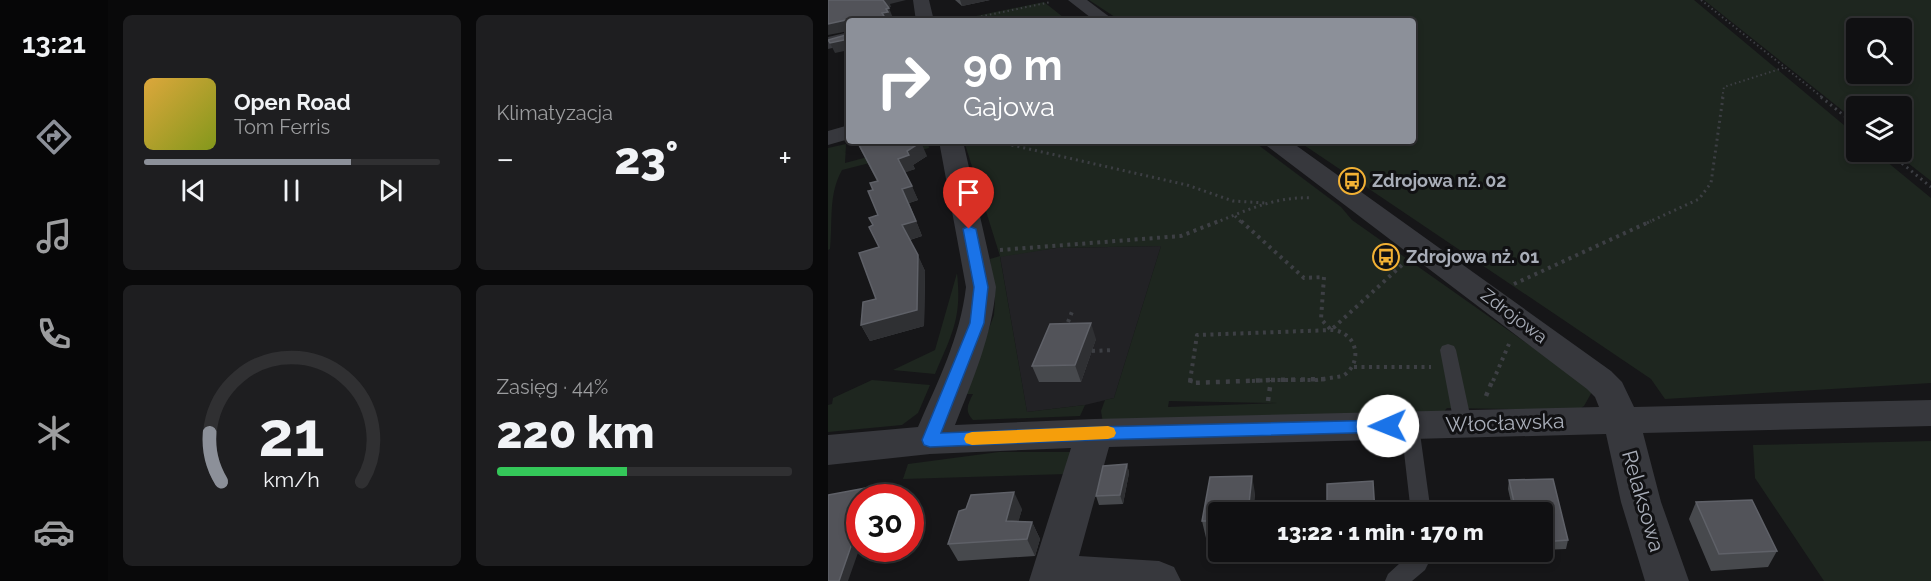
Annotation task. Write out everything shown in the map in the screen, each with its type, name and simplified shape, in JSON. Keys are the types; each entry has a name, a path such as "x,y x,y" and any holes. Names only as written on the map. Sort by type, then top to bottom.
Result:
{"street":[{"path":"921,0 924,18"},
{"path":"1076,0 1102,18"},
{"path":"828,43 846,39"},
{"path":"828,138 846,133"},
{"path":"930,440 977,323 981,287 952,144"},
{"name":"Zdrojowa","path":"1279,144 1599,380 1610,392 1622,419"},
{"name":"Włocławska","path":"828,450 930,440 1094,433 1410,426 1460,411 1622,419 1931,413"},
{"name":"Relaksowa","path":"1622,419 1641,502 1667,581"},
{"path":"1094,433 1052,577 1159,581"}],"lane":[{"path":"1450,358 1460,411"},
{"path":"1410,426 1420,502"},
{"path":"1396,581 1418,562"}],"path":[{"path":"1701,0 1846,117"},
{"path":"974,18 1051,2"},
{"path":"1488,296 1699,199 1711,183 1724,87 1786,67"},
{"path":"1007,144 1187,185 1233,201 1266,203"},
{"path":"1900,162 1931,187"},
{"path":"974,252 1181,236 1266,203 1296,197 1317,198"},
{"path":"1235,216 1304,278 1324,277 1321,319 1331,330"},
{"path":"1331,330 1405,262 1396,256"},
{"path":"1068,321 1073,309"},
{"path":"1354,367 1353,343 1347,333 1331,330 1197,335 1190,383 1336,378 1347,375 1354,367 1450,358"},
{"path":"1486,396 1510,343"},
{"path":"1092,351 1113,350"},
{"path":"1268,402 1271,380"},
{"path":"1460,411 1486,396 1496,396"},
{"path":"1257,402 1280,402"}],"shaded area":[{"path":"1089,0 1694,0 1846,127 1846,162 1887,162 1931,198 1931,383 1665,399 1651,379 1302,144 1416,144 1416,18 1116,18"},
{"path":"1704,0 1931,0 1931,181 1907,162 1912,162 1912,96 1846,96 1846,113"},
{"path":"1044,2 1064,18 967,18"},
{"path":"846,144 845,163 917,144 928,144 929,148 842,170 833,199 830,249 828,250 828,148"},
{"path":"965,144 1257,144 1341,207 1352,220 1593,390 1584,406 1578,410 1447,408 1441,415 1103,423 1101,411 1105,400 1114,398 1161,246 1056,248 1000,257 1027,412 1085,405 1080,416 973,420 970,417 968,404 973,394 965,394 994,315 995,299 990,259 1000,256","holes":["1169,401 1278,403 1168,407"]},
{"path":"1161,246 1114,398 1085,405 1027,412 1000,256 1056,248"},
{"path":"957,273 957,314 951,336 935,374 893,370 935,350"},
{"path":"872,380 930,385 918,413 902,425 828,432 828,405 832,404 833,398"},
{"path":"1931,441 1931,581 1824,581 1755,478 1753,445"},
{"path":"999,452 1075,452 1067,474 903,479 908,464"}],"building":[{"path":"828,0 883,0 889,8 886,9 888,12 882,13 885,18 846,18 846,20 828,24"},
{"path":"846,35 846,40 830,43 828,40"},
{"path":"859,144 918,144 907,151 909,155 898,159 912,186 902,189 916,221 902,225 918,255 917,310 861,325 863,302 876,299 859,253 879,247 869,227 873,225 869,218 878,215 868,191 873,190 870,183 878,181"},
{"path":"1091,323 1075,365 1032,366 1050,324"},
{"path":"1127,464 1120,495 1096,496 1103,466"},
{"path":"1252,476 1249,502 1208,502 1208,521 1202,521 1210,477"},
{"path":"1553,479 1568,540 1553,541 1553,502 1514,502 1509,480"},
{"path":"1373,481 1374,502 1327,502 1327,484"},
{"path":"846,492 846,561 839,581 828,581 828,495"},
{"path":"1014,492 1006,521 1032,522 1027,539 948,544 959,511 966,509 971,495"},
{"path":"1752,500 1777,551 1719,554 1696,502"}],"slow traffic":[{"path":"972,439 1108,433"}],"place":[{"name":"Zdrojowa nż. 02","path":"1352,181"},
{"name":"Zdrojowa nż. 01","path":"1386,257"}],"route":[{"path":"969,229 981,287 977,323 930,440 1094,433 1388,426"}]}
